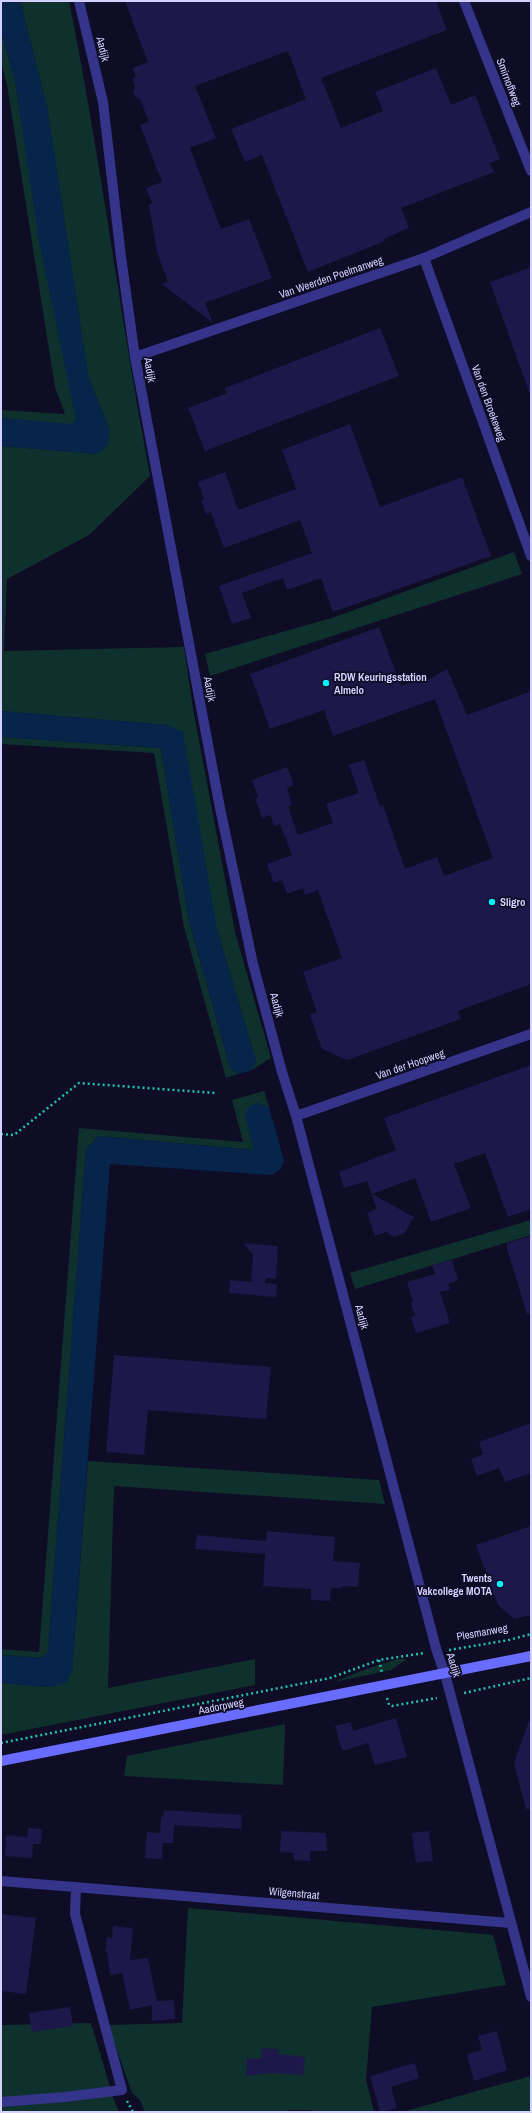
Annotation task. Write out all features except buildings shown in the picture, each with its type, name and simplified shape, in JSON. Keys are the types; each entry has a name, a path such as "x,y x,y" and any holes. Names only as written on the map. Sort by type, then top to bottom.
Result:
{"main road":[{"path":"445,1674 531,1656"},
{"name":"Aadorpweg","path":"1,1760 445,1674"}],"street":[{"name":"Aadijk","path":"79,1 103,102 121,257 135,357 220,808 254,964 282,1072 296,1116 437,1652 445,1674 531,1997"},
{"name":"Smirnoffweg","path":"464,1 531,171"},
{"name":"Van Weerden Poelmanweg","path":"135,357 424,258 531,212"},
{"name":"Van den Broekeweg","path":"424,258 531,556"},
{"name":"Van der Hoopweg","path":"296,1116 531,1034"},
{"name":"Wilgenstraat","path":"1,1882 511,1923"},
{"path":"1,2102 65,2097 122,2090 74,1914 76,1887"}],"path":[{"path":"1,1134 14,1134 80,1084 215,1092"},
{"name":"Plesmanweg","path":"437,1652 509,1640 531,1634"},
{"name":"Aadorpweg","path":"1,1743 330,1678 380,1660 437,1652"},
{"path":"450,1696 531,1678"}],"green space":[{"path":"20,1 69,1 91,120 129,357 150,476 89,535 7,579 4,651 184,647 193,709 235,932 271,1058 250,1071 256,1061 217,930 167,725 1,711 1,446 98,454 109,429 88,376 47,107"},
{"path":"1,30 15,81 76,420 72,425 1,418 1,410 65,414 55,387 7,85 1,62"},
{"path":"514,552 522,574 210,676 205,654 335,617"},
{"path":"1,737 161,748 189,921 230,1067 238,1074 226,1078 184,927 154,753 1,744"},
{"path":"264,1091 269,1107 257,1103 245,1114 255,1150 98,1136 86,1150 48,1652 42,1658 1,1655 1,1649 39,1652 79,1128 243,1142 232,1100"},
{"path":"531,1220 531,1235 355,1289 350,1273"},
{"path":"88,1461 379,1480 385,1504 114,1486 108,1688 255,1659 255,1685 1,1735 1,1683 50,1687 72,1671"},
{"path":"397,1659 407,1659 391,1670 334,1682 361,1671"},
{"path":"285,1724 283,1785 124,1776 127,1756"},
{"path":"188,1908 493,1935 506,1985 372,2007 366,2080 374,2112 318,2112 309,2110 287,2110 288,2112 145,2112 140,2100 132,2093 108,2025 182,2023"},
{"path":"91,2023 113,2097 119,2112 1,2112 1,2025"},
{"path":"531,2076 531,2112 402,2112"}],"water":[{"path":"1,1 20,1 47,107 88,376 109,429 108,444 98,454 1,446 1,418 71,424 76,420 39,241 15,81 1,30"},
{"path":"1,711 167,725 183,732 217,930 256,1061 250,1071 238,1074 230,1067 189,921 161,748 1,737"},
{"path":"257,1103 269,1107 284,1161 280,1170 272,1175 110,1164 72,1671 66,1683 50,1687 1,1683 1,1655 42,1658 48,1652 86,1150 98,1136 254,1150 245,1114 250,1106"}],"place":[{"name":"RDW Keuringsstation Almelo","path":"326,683"},
{"name":"Sligro","path":"492,902"},
{"name":"Twents Vakcollege MOTA","path":"500,1584"}]}
